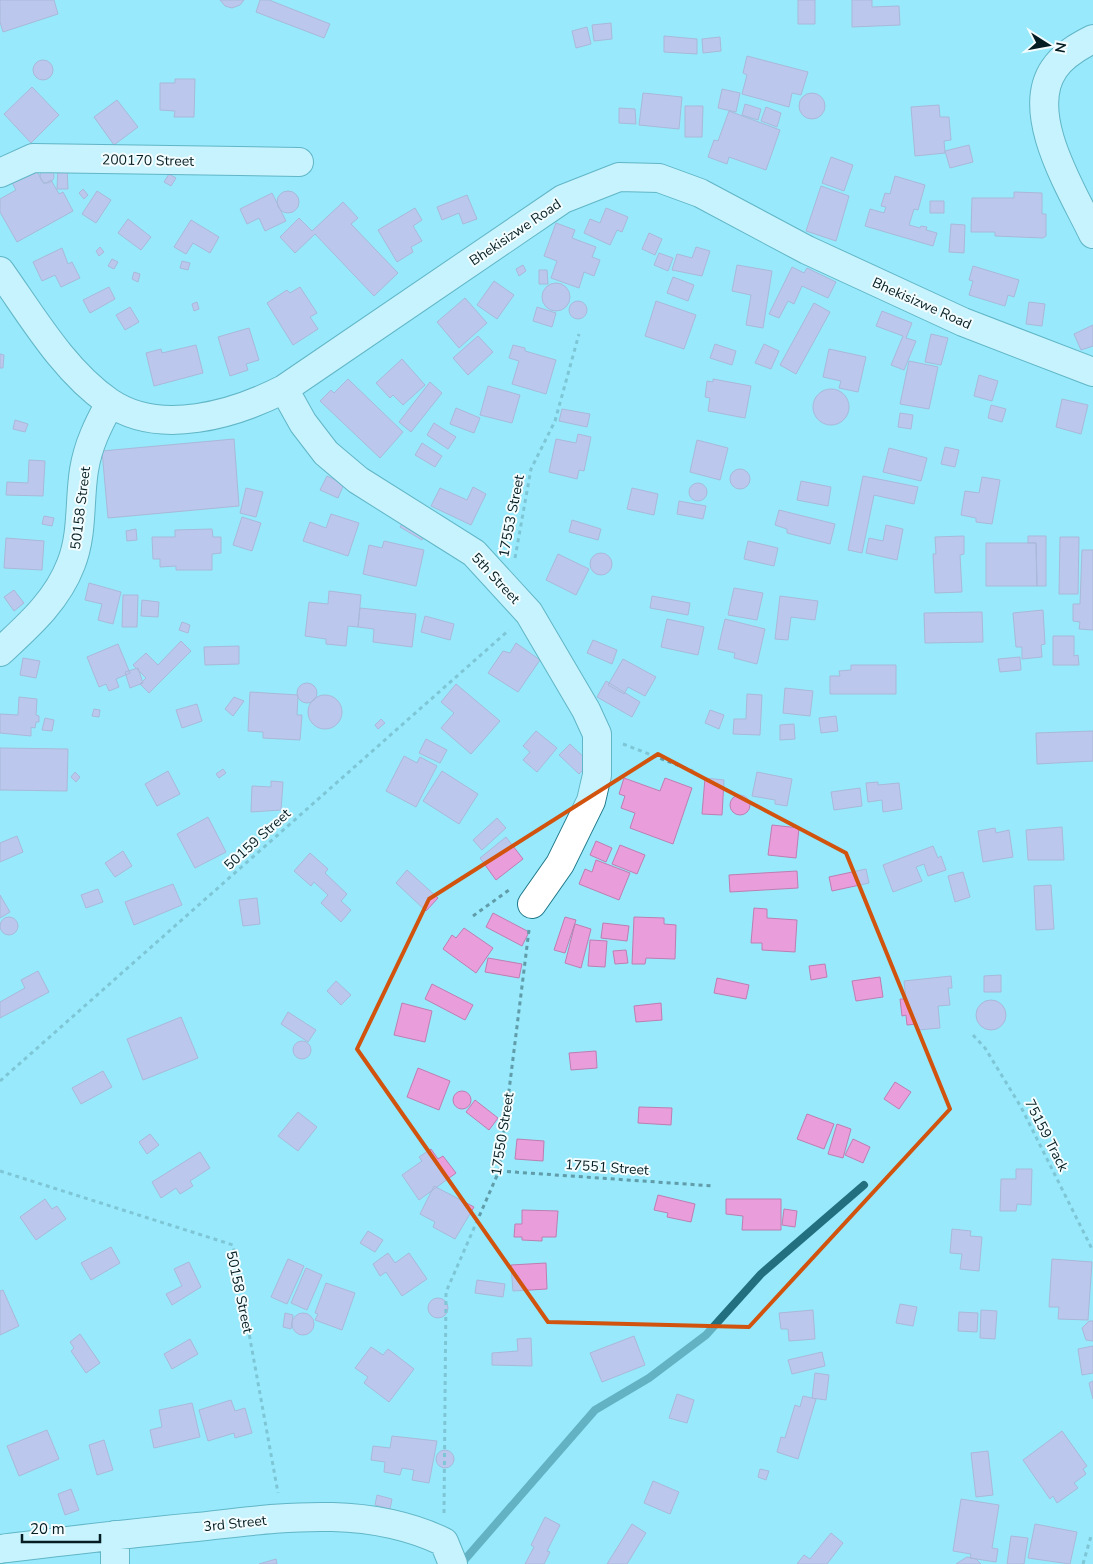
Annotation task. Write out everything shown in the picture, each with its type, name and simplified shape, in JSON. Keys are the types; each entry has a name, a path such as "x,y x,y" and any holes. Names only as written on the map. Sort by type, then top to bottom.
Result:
{"street":[{"path":"1093,39 1074,49 1054,69 1045,89 1045,114 1049,142 1093,234"},
{"name":"200170 Street","path":"0,173 33,158 299,162"},
{"name":"Bhekisizwe Road","path":"0,271 56,350 110,403 146,416 168,420 189,420 231,411 258,402 284,389 563,200 619,177 660,178 700,193 807,250 963,322 1093,372"},
{"name":"5th Street","path":"284,389 302,423 326,453 358,480 474,553 509,591 529,613 568,677 598,734"},
{"name":"50158 Street","path":"0,652 32,622 53,598 72,563 79,529 84,469 88,448 110,403"},
{"path":"532,904 560,864 591,801 597,775 598,734"},
{"name":"3rd Street","path":"0,1549 282,1518 326,1516 391,1523 417,1529 448,1553"},
{"path":"115,1535 115,1564"}],"path":[{"name":"17553 Street","path":"509,591 532,469 555,421 579,334"},
{"name":"50159 Street","path":"0,1081 529,613"},
{"path":"598,734 693,771"},
{"path":"473,916 509,890 532,904"},
{"name":"17550 Street","path":"448,1553 446,1292 499,1171 532,904"},
{"name":"75159 Track","path":"973,1035 985,1048 1021,1107 1093,1251"},
{"name":"17551 Street","path":"499,1171 714,1186"},
{"name":"50158 Street","path":"0,1172 233,1245 282,1518"},
{"path":"1084,1564 1093,1534"}],"highlighted area":[{"path":"658,754 846,853 950,1109 749,1327 548,1322 357,1049 429,899"}],"building":[{"path":"0,0 54,0 58,14 3,32 0,22"},
{"path":"220,0 244,0 240,5 232,8 225,6"},
{"path":"260,0 269,0 330,24 324,38 256,12"},
{"path":"798,0 815,0 815,24 798,24"},
{"path":"852,0 872,0 872,7 899,6 900,25 852,27"},
{"path":"611,23 612,39 594,41 592,25"},
{"path":"587,27 591,44 576,48 572,31"},
{"path":"664,36 697,39 697,54 664,52"},
{"path":"720,37 721,51 703,53 702,39"},
{"path":"747,56 808,72 801,95 792,93 789,107 742,94 747,75 743,73"},
{"path":"39,60 47,60 53,66 53,74 47,80 39,80 33,74 33,66"},
{"path":"175,79 195,79 194,117 174,117 175,111 160,110 160,83 175,83"},
{"path":"32,87 59,115 31,143 4,114"},
{"path":"722,89 740,93 736,112 718,108"},
{"path":"643,93 682,97 679,129 639,125"},
{"path":"812,93 821,97 825,106 821,115 812,119 803,115 799,106 803,97"},
{"path":"117,100 138,127 114,145 94,117"},
{"path":"745,104 761,109 758,120 742,115"},
{"path":"939,105 940,117 949,117 951,140 944,141 945,153 915,156 911,107"},
{"path":"685,106 703,106 702,137 685,137"},
{"path":"766,107 781,113 777,127 761,121"},
{"path":"619,108 635,109 636,124 619,123"},
{"path":"729,111 780,130 766,170 729,157 727,164 708,157 714,140 718,141"},
{"path":"969,145 973,162 950,168 945,151"},
{"path":"831,157 853,165 844,191 822,183"},
{"path":"34,166 44,184 51,180 59,194 63,192 73,211 17,242 0,212 0,199 16,190 7,173"},
{"path":"58,167 67,167 68,189 57,189"},
{"path":"44,169 50,169 54,176 50,183 44,183 40,179 40,173"},
{"path":"169,174 176,178 171,186 164,182"},
{"path":"895,176 925,185 918,210 914,209 909,225 920,228 921,226 927,227 926,230 937,233 933,246 865,226 870,209 884,213 886,207 881,206 885,193 890,194"},
{"path":"821,186 849,196 836,241 806,231"},
{"path":"83,189 88,195 84,199 79,193"},
{"path":"97,191 111,200 96,223 82,214"},
{"path":"288,191 296,194 299,202 296,210 288,213 280,210 277,202 280,194"},
{"path":"1014,192 1042,193 1042,214 1046,214 1046,236 1043,238 995,236 995,232 971,232 972,198 1014,198"},
{"path":"272,193 286,221 265,231 259,218 247,224 240,209"},
{"path":"467,195 477,219 463,224 459,213 442,220 437,207"},
{"path":"930,201 944,201 944,213 930,213"},
{"path":"343,202 358,218 351,224 398,273 374,296 315,234 295,253 280,237 299,218 312,231"},
{"path":"415,208 422,220 413,226 422,241 411,247 413,252 397,262 378,230"},
{"path":"606,208 628,217 622,232 617,230 610,245 584,233 590,219 600,223"},
{"path":"128,219 151,237 141,250 118,233"},
{"path":"191,220 219,237 210,253 193,243 186,254 174,247"},
{"path":"556,223 575,230 572,238 596,247 592,257 600,260 594,276 584,272 579,288 551,278 557,261 544,256"},
{"path":"951,224 965,225 964,253 949,252"},
{"path":"649,233 662,239 655,255 642,249"},
{"path":"100,247 104,252 99,256 96,251"},
{"path":"696,247 710,251 702,276 672,270 677,254 692,258"},
{"path":"62,248 68,264 72,262 80,278 61,287 55,275 42,281 33,262"},
{"path":"659,253 673,258 668,271 654,265"},
{"path":"112,259 118,262 114,269 108,266"},
{"path":"182,261 190,263 188,270 180,268"},
{"path":"523,265 526,271 519,276 516,269"},
{"path":"737,265 772,271 763,328 746,325 751,295 732,291"},
{"path":"973,266 1019,280 1014,297 1008,295 1005,306 969,295 973,281 969,280"},
{"path":"792,267 804,273 807,268 836,282 828,298 802,286 794,304 788,301 779,318 769,314"},
{"path":"539,270 547,270 548,284 539,284"},
{"path":"134,272 140,274 138,282 132,279"},
{"path":"673,277 694,285 688,301 667,293"},
{"path":"494,281 514,295 497,319 477,305"},
{"path":"556,283 566,287 570,297 566,307 556,311 546,307 542,297 546,287"},
{"path":"109,287 115,299 90,313 83,300"},
{"path":"300,287 317,313 310,317 318,329 293,345 267,303 287,290 290,293"},
{"path":"465,298 487,323 459,348 437,322"},
{"path":"574,301 582,301 587,306 585,317 574,319 569,314 569,306"},
{"path":"656,301 696,315 684,349 645,336"},
{"path":"197,302 199,309 194,311 192,304"},
{"path":"1029,302 1045,304 1042,326 1026,324"},
{"path":"814,303 830,312 796,374 780,365"},
{"path":"130,307 139,322 125,330 116,315"},
{"path":"537,307 556,313 552,327 533,321"},
{"path":"882,311 912,323 906,338 916,341 904,370 891,365 903,336 876,326"},
{"path":"1093,325 1093,346 1081,350 1074,334"},
{"path":"249,328 259,360 246,364 248,370 230,376 218,337"},
{"path":"931,334 948,338 941,365 925,362"},
{"path":"478,336 493,352 468,375 453,358"},
{"path":"715,344 736,351 732,365 710,358"},
{"path":"764,344 779,351 771,369 755,363"},
{"path":"196,345 203,373 154,386 146,353 161,349 162,353"},
{"path":"513,345 525,348 525,351 556,360 546,394 512,384 519,361 509,358"},
{"path":"829,349 866,357 858,392 839,388 841,381 823,377"},
{"path":"0,354 4,355 3,368 0,368"},
{"path":"402,359 425,385 403,405 393,395 390,398 376,383"},
{"path":"909,361 938,367 929,409 900,404"},
{"path":"979,375 998,381 992,401 974,396"},
{"path":"348,379 403,432 380,458 320,401 331,390 334,393"},
{"path":"713,379 751,386 745,418 708,411 710,398 705,397 707,381 713,382"},
{"path":"430,382 442,393 411,432 399,422"},
{"path":"488,386 520,395 512,423 480,415"},
{"path":"831,389 838,390 844,394 848,400 848,414 844,420 838,424 831,425 824,424 818,420 814,414 813,407 814,400 818,394 824,390"},
{"path":"1062,399 1088,405 1081,434 1056,427"},
{"path":"991,405 1006,409 1002,422 988,418"},
{"path":"456,408 480,418 474,433 450,424"},
{"path":"562,409 590,414 587,427 559,421"},
{"path":"900,413 913,415 911,429 898,427"},
{"path":"15,420 28,424 25,432 13,429"},
{"path":"434,423 456,437 448,449 427,435"},
{"path":"578,434 591,437 584,471 579,470 577,479 549,472 556,439 576,443"},
{"path":"234,439 239,506 108,518 102,451"},
{"path":"697,440 728,448 720,480 690,472"},
{"path":"422,443 442,456 435,467 415,455"},
{"path":"945,447 959,450 955,467 941,464"},
{"path":"889,448 927,458 921,481 883,472"},
{"path":"29,460 45,461 43,496 6,495 7,482 28,483"},
{"path":"740,469 747,472 750,479 747,486 740,489 733,486 730,479 733,472"},
{"path":"327,476 344,484 338,498 320,490"},
{"path":"863,476 918,487 914,504 874,495 862,553 848,550"},
{"path":"982,477 1000,480 992,524 976,522 976,518 961,515 965,491 979,493"},
{"path":"801,481 831,487 828,506 797,500"},
{"path":"694,483 702,483 707,488 705,499 694,501 689,496 689,488"},
{"path":"473,487 486,494 471,525 431,506 440,488 467,500"},
{"path":"246,488 263,492 256,517 240,513"},
{"path":"632,488 658,494 654,515 627,509"},
{"path":"679,501 706,506 703,519 677,514"},
{"path":"779,510 835,524 830,544 787,533 787,529 775,525"},
{"path":"331,514 359,523 348,556 303,541 310,522 326,528"},
{"path":"44,516 54,518 52,526 42,524"},
{"path":"407,516 429,528 422,540 400,527"},
{"path":"242,517 261,523 252,551 233,545"},
{"path":"572,520 601,529 598,540 569,532"},
{"path":"886,525 903,529 897,560 866,553 869,538 883,541"},
{"path":"136,529 137,540 127,541 126,531"},
{"path":"212,529 213,537 221,537 221,553 212,554 212,570 176,570 176,566 160,567 160,559 153,559 152,537 175,537 175,530"},
{"path":"964,536 964,554 960,555 962,592 935,593 933,554 936,554 935,537"},
{"path":"1028,536 1046,536 1046,586 1037,586 1036,543 1028,543"},
{"path":"1060,537 1079,537 1078,594 1059,594"},
{"path":"6,538 44,541 42,570 4,568"},
{"path":"384,541 424,550 416,586 363,574 369,545 382,548"},
{"path":"748,541 778,548 774,566 744,559"},
{"path":"986,543 1036,543 1037,586 986,586"},
{"path":"1082,550 1093,550 1093,630 1079,629 1080,622 1073,621 1073,604 1080,604"},
{"path":"597,553 605,553 612,560 612,568 605,575 597,575 590,568 590,560"},
{"path":"558,554 589,569 576,595 546,580"},
{"path":"89,583 121,592 113,624 98,620 102,604 85,600"},
{"path":"734,588 763,593 757,620 728,615"},
{"path":"14,590 24,603 14,611 4,597"},
{"path":"329,591 361,595 358,627 348,626 346,646 326,644 326,639 305,636 309,602 328,604"},
{"path":"123,595 138,595 137,627 122,627"},
{"path":"652,596 690,603 688,615 650,608"},
{"path":"780,596 818,601 815,620 791,617 788,640 775,639"},
{"path":"142,600 159,602 158,617 141,616"},
{"path":"360,608 416,614 412,647 373,642 374,629 358,627"},
{"path":"1043,610 1045,644 1041,645 1042,657 1022,659 1022,647 1016,647 1013,613"},
{"path":"982,612 983,642 925,643 924,613"},
{"path":"425,616 454,624 450,640 421,632"},
{"path":"667,619 704,627 698,655 661,647"},
{"path":"725,619 765,629 757,664 734,658 735,653 718,649"},
{"path":"182,622 190,625 188,633 179,630"},
{"path":"1053,636 1074,636 1074,656 1078,655 1079,665 1053,665"},
{"path":"593,640 617,650 612,664 587,653"},
{"path":"181,641 191,651 149,693 140,684 146,678 133,665 146,653 158,665"},
{"path":"516,643 540,660 518,692 488,673 503,651 510,653"},
{"path":"118,644 130,673 116,679 119,687 109,691 106,684 99,687 87,657"},
{"path":"239,646 239,664 205,665 204,647"},
{"path":"1020,657 1021,670 1000,672 998,659"},
{"path":"23,658 40,661 36,678 20,675"},
{"path":"623,659 656,677 645,696 628,687 624,694 608,685"},
{"path":"851,665 896,665 896,694 830,694 830,676 840,676 839,671 851,670"},
{"path":"138,668 143,683 130,688 125,672"},
{"path":"606,681 640,702 632,717 597,697"},
{"path":"303,683 311,683 317,689 317,697 311,703 303,703 297,697 297,689"},
{"path":"456,684 500,721 471,754 441,728 454,713 441,702"},
{"path":"785,688 813,691 810,716 783,713"},
{"path":"250,692 298,695 297,715 302,715 300,740 263,738 263,732 248,731"},
{"path":"747,694 762,695 760,735 733,734 734,719 746,719"},
{"path":"325,695 332,696 337,700 341,705 341,719 337,724 332,728 325,729 318,728 313,724 309,719 308,712 309,705 313,700 318,696"},
{"path":"19,697 37,699 36,715 39,716 39,722 36,722 35,728 31,727 31,736 0,733 0,714 18,715"},
{"path":"234,697 244,701 233,716 225,709"},
{"path":"197,704 202,721 182,728 176,710"},
{"path":"94,709 100,710 99,717 92,716"},
{"path":"710,710 724,715 719,729 705,723"},
{"path":"836,716 838,731 821,733 819,718"},
{"path":"45,718 54,720 52,731 42,730"},
{"path":"381,719 385,723 378,729 375,725"},
{"path":"794,724 795,739 780,740 780,725"},
{"path":"536,731 557,748 537,772 523,760 530,752 523,746"},
{"path":"1093,731 1093,761 1037,764 1036,733"},
{"path":"426,739 447,750 440,763 419,753"},
{"path":"570,744 590,763 579,774 559,755"},
{"path":"0,748 68,749 67,791 0,790"},
{"path":"404,756 417,763 420,757 437,766 416,807 386,791"},
{"path":"223,769 226,773 219,778 216,774"},
{"path":"168,771 180,794 157,806 145,784"},
{"path":"442,771 478,794 459,824 423,801"},
{"path":"75,772 80,777 76,782 71,777"},
{"path":"757,772 792,779 787,806 775,804 775,800 752,796"},
{"path":"624,778 660,791 665,778 692,788 673,844 630,828 635,813 621,808 625,796 619,794"},
{"path":"705,778 724,780 722,815 702,814"},
{"path":"271,781 283,782 281,810 251,812 252,786 271,787"},
{"path":"878,782 878,785 899,783 902,809 883,812 882,800 868,802 866,783"},
{"path":"860,788 862,806 834,810 831,792"},
{"path":"740,795 747,798 750,805 747,812 740,815 733,812 730,805 733,798"},
{"path":"208,817 226,852 195,868 177,834"},
{"path":"497,818 506,828 482,850 473,840"},
{"path":"772,825 799,828 796,858 768,855"},
{"path":"1062,827 1064,860 1028,860 1026,830"},
{"path":"995,828 996,833 1009,830 1013,857 983,862 978,831"},
{"path":"17,836 23,852 0,862 0,843"},
{"path":"506,837 523,859 496,880 480,858"},
{"path":"596,841 612,848 606,862 590,855"},
{"path":"620,845 645,855 637,874 612,864"},
{"path":"933,846 938,858 941,856 946,870 928,876 924,864 916,867 922,881 893,892 883,865"},
{"path":"123,851 132,866 115,877 105,863"},
{"path":"310,853 328,869 325,873 347,894 341,901 351,910 341,922 321,903 328,895 314,882 311,886 294,871"},
{"path":"596,860 630,873 619,900 579,884 585,869 592,872"},
{"path":"866,869 869,883 832,891 829,877"},
{"path":"407,870 438,898 426,911 396,883"},
{"path":"797,871 798,888 730,892 729,875"},
{"path":"963,872 970,897 955,902 948,876"},
{"path":"173,884 182,905 134,925 125,902"},
{"path":"1051,885 1054,929 1036,930 1034,886"},
{"path":"98,889 103,902 86,908 81,895"},
{"path":"0,895 10,912 0,918"},
{"path":"257,898 260,924 243,926 239,900"},
{"path":"754,908 767,909 767,918 797,920 795,952 762,950 762,943 751,943"},
{"path":"493,913 529,932 522,946 486,927"},
{"path":"9,917 15,920 18,926 15,932 9,935 3,932 0,926 3,920"},
{"path":"565,917 576,920 565,953 554,950"},
{"path":"634,917 664,918 664,924 676,925 675,959 646,958 645,964 632,964"},
{"path":"603,923 629,926 627,941 601,938"},
{"path":"575,924 591,929 581,968 565,963"},
{"path":"464,928 493,948 476,973 443,949 452,935 456,938"},
{"path":"590,940 607,941 605,967 588,966"},
{"path":"626,950 628,963 615,964 613,951"},
{"path":"488,958 522,964 519,978 485,972"},
{"path":"825,964 827,977 811,980 809,966"},
{"path":"38,971 49,992 0,1018 0,1002 25,988 21,980"},
{"path":"1001,975 1001,992 984,992 984,976"},
{"path":"951,976 952,988 948,988 950,1005 938,1006 940,1028 918,1030 917,1024 907,1025 906,1015 902,1016 900,999 906,999 904,981"},
{"path":"880,977 883,997 856,1001 852,981"},
{"path":"717,978 749,985 746,999 714,993"},
{"path":"336,981 351,995 341,1005 327,991"},
{"path":"432,984 473,1005 465,1020 425,999"},
{"path":"991,1000 1002,1004 1006,1015 1002,1026 991,1030 980,1026 976,1015 980,1004"},
{"path":"402,1003 432,1011 425,1042 394,1035"},
{"path":"661,1003 662,1020 636,1022 634,1006"},
{"path":"288,1012 316,1030 308,1042 281,1024"},
{"path":"181,1017 198,1058 143,1080 127,1039"},
{"path":"298,1041 306,1041 311,1046 309,1057 298,1059 293,1054 293,1046"},
{"path":"596,1051 597,1068 571,1070 569,1053"},
{"path":"418,1068 450,1081 439,1110 407,1097"},
{"path":"103,1071 112,1087 81,1104 72,1088"},
{"path":"895,1082 911,1092 899,1109 884,1099"},
{"path":"458,1091 466,1091 471,1096 469,1107 458,1109 453,1104 453,1096"},
{"path":"475,1100 498,1118 489,1130 466,1112"},
{"path":"639,1107 672,1108 671,1125 638,1123"},
{"path":"298,1112 317,1127 298,1151 278,1136"},
{"path":"807,1114 834,1124 824,1149 797,1139"},
{"path":"837,1124 851,1129 843,1158 828,1154"},
{"path":"150,1134 159,1145 147,1154 139,1142"},
{"path":"517,1139 544,1141 543,1161 515,1159"},
{"path":"853,1139 870,1147 863,1163 845,1155"},
{"path":"431,1149 438,1159 443,1156 456,1173 419,1200 402,1175 422,1161 419,1157"},
{"path":"200,1152 210,1168 190,1181 193,1186 180,1194 176,1188 161,1198 152,1182"},
{"path":"1016,1169 1032,1169 1031,1205 1017,1204 1016,1211 1000,1211 1001,1179 1016,1179"},
{"path":"434,1186 474,1207 455,1239 433,1227 435,1222 420,1214"},
{"path":"658,1195 695,1204 691,1222 667,1217 668,1213 654,1210"},
{"path":"45,1199 52,1209 57,1206 66,1219 36,1240 20,1217"},
{"path":"726,1199 781,1199 781,1230 742,1230 743,1216 726,1214"},
{"path":"784,1209 797,1211 795,1227 782,1225"},
{"path":"522,1210 558,1211 556,1237 542,1237 542,1241 522,1240 522,1237 514,1237 515,1224 522,1224"},
{"path":"952,1229 971,1231 970,1236 982,1237 979,1271 960,1269 962,1254 950,1253"},
{"path":"368,1231 383,1240 375,1252 360,1243"},
{"path":"111,1247 120,1263 91,1280 81,1263"},
{"path":"388,1253 395,1263 409,1253 427,1279 402,1296 386,1272 380,1276 373,1264"},
{"path":"288,1259 304,1266 287,1304 271,1297"},
{"path":"1052,1259 1092,1262 1088,1320 1058,1319 1059,1307 1049,1307"},
{"path":"189,1262 201,1287 172,1305 166,1294 182,1286 174,1269"},
{"path":"546,1263 547,1289 513,1291 511,1265"},
{"path":"306,1268 322,1275 307,1310 291,1303"},
{"path":"477,1280 505,1284 503,1297 475,1293"},
{"path":"326,1283 355,1293 342,1330 315,1320 318,1314 315,1313"},
{"path":"3,1290 19,1326 0,1335 0,1291"},
{"path":"438,1298 445,1301 448,1308 445,1315 438,1318 431,1315 428,1308 431,1301"},
{"path":"900,1304 917,1307 913,1326 896,1323"},
{"path":"813,1310 815,1339 789,1341 788,1329 781,1329 779,1313"},
{"path":"981,1310 997,1311 995,1339 980,1338"},
{"path":"959,1312 978,1313 977,1332 958,1331"},
{"path":"285,1313 293,1315 291,1329 283,1327"},
{"path":"303,1313 311,1316 314,1324 311,1332 303,1335 295,1332 292,1324 295,1316"},
{"path":"1089,1321 1093,1321 1093,1341 1086,1340 1082,1328"},
{"path":"80,1334 100,1363 86,1373 71,1351 74,1348 70,1342"},
{"path":"634,1336 645,1365 602,1382 590,1353"},
{"path":"531,1338 532,1366 492,1365 492,1353 518,1351 517,1339"},
{"path":"190,1339 198,1354 172,1369 164,1354"},
{"path":"1093,1346 1093,1373 1082,1375 1078,1349"},
{"path":"371,1347 383,1355 388,1349 414,1369 389,1402 364,1383 368,1377 355,1368"},
{"path":"822,1352 825,1366 792,1374 788,1360"},
{"path":"815,1373 829,1375 826,1400 812,1398"},
{"path":"1093,1381 1093,1399 1089,1383"},
{"path":"677,1394 694,1400 687,1423 669,1418"},
{"path":"803,1396 816,1399 798,1459 777,1452 781,1437 785,1438 795,1405 800,1407"},
{"path":"231,1400 235,1411 245,1408 252,1433 235,1438 234,1433 208,1441 199,1410"},
{"path":"192,1403 200,1437 154,1448 150,1430 162,1427 159,1410"},
{"path":"47,1430 59,1459 19,1476 7,1446"},
{"path":"1062,1431 1087,1466 1083,1469 1086,1474 1074,1483 1078,1488 1057,1503 1053,1496 1050,1499 1023,1460"},
{"path":"392,1436 437,1441 429,1483 412,1480 414,1470 402,1468 400,1475 384,1472 385,1462 371,1460 373,1446 390,1448"},
{"path":"104,1440 113,1470 97,1475 89,1445"},
{"path":"441,1450 449,1450 454,1455 452,1466 441,1468 436,1463 436,1455"},
{"path":"988,1451 993,1495 976,1497 971,1453"},
{"path":"760,1469 769,1471 766,1480 758,1477"},
{"path":"653,1481 679,1492 670,1514 644,1503"},
{"path":"71,1489 79,1510 65,1515 58,1494"},
{"path":"377,1495 392,1499 390,1509 375,1505"},
{"path":"961,1499 999,1505 992,1548 998,1549 996,1562 970,1558 971,1554 953,1551"},
{"path":"545,1517 560,1525 547,1551 550,1552 544,1564 525,1564 534,1547 531,1545"},
{"path":"632,1524 646,1533 627,1564 607,1564"},
{"path":"1035,1524 1077,1532 1070,1564 1028,1558"},
{"path":"831,1533 843,1543 827,1564 797,1564 804,1555 810,1559"},
{"path":"1011,1536 1028,1538 1024,1564 1007,1564"},
{"path":"967,1557 976,1559 981,1564 956,1564"},
{"path":"276,1559 277,1564 259,1564"}],"waterway":[{"path":"461,1564 595,1410 649,1378 706,1335 761,1274 864,1185"}]}
